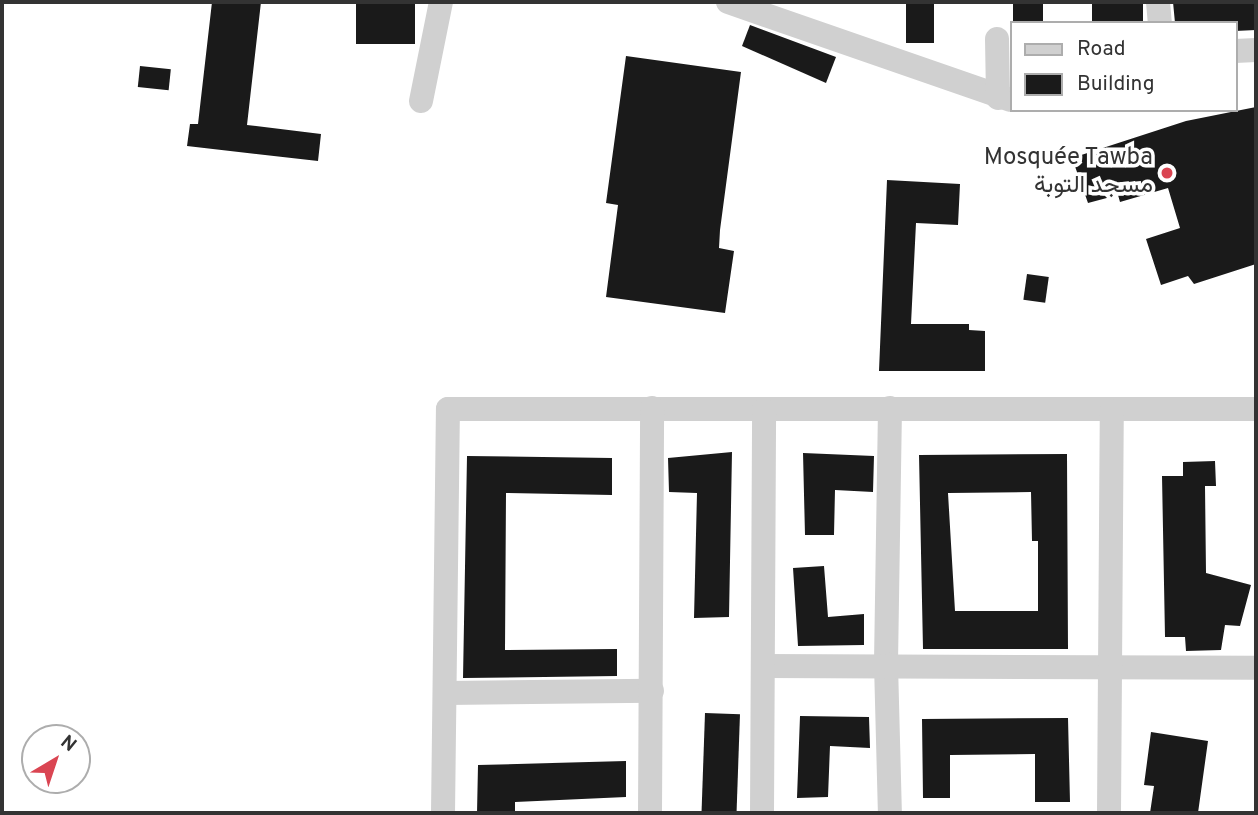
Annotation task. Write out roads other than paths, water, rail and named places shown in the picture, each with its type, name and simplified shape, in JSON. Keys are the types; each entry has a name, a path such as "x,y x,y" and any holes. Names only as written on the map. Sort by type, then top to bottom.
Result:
{"street":[{"path":"422,101 441,2"},
{"path":"728,2 1004,99 997,39"},
{"path":"1158,2 1160,21"},
{"path":"1237,51 1256,50"},
{"path":"650,813 652,408"},
{"path":"890,408 886,664 890,813"},
{"path":"443,813 447,693 448,409 1256,409"},
{"path":"762,813 764,410"},
{"path":"1108,813 1112,411"},
{"path":"763,666 886,664 1256,668"},
{"path":"447,693 652,691"}],"place":[{"name":"Mosquée Tawba مسجد التوبة","path":"1167,173"}]}
